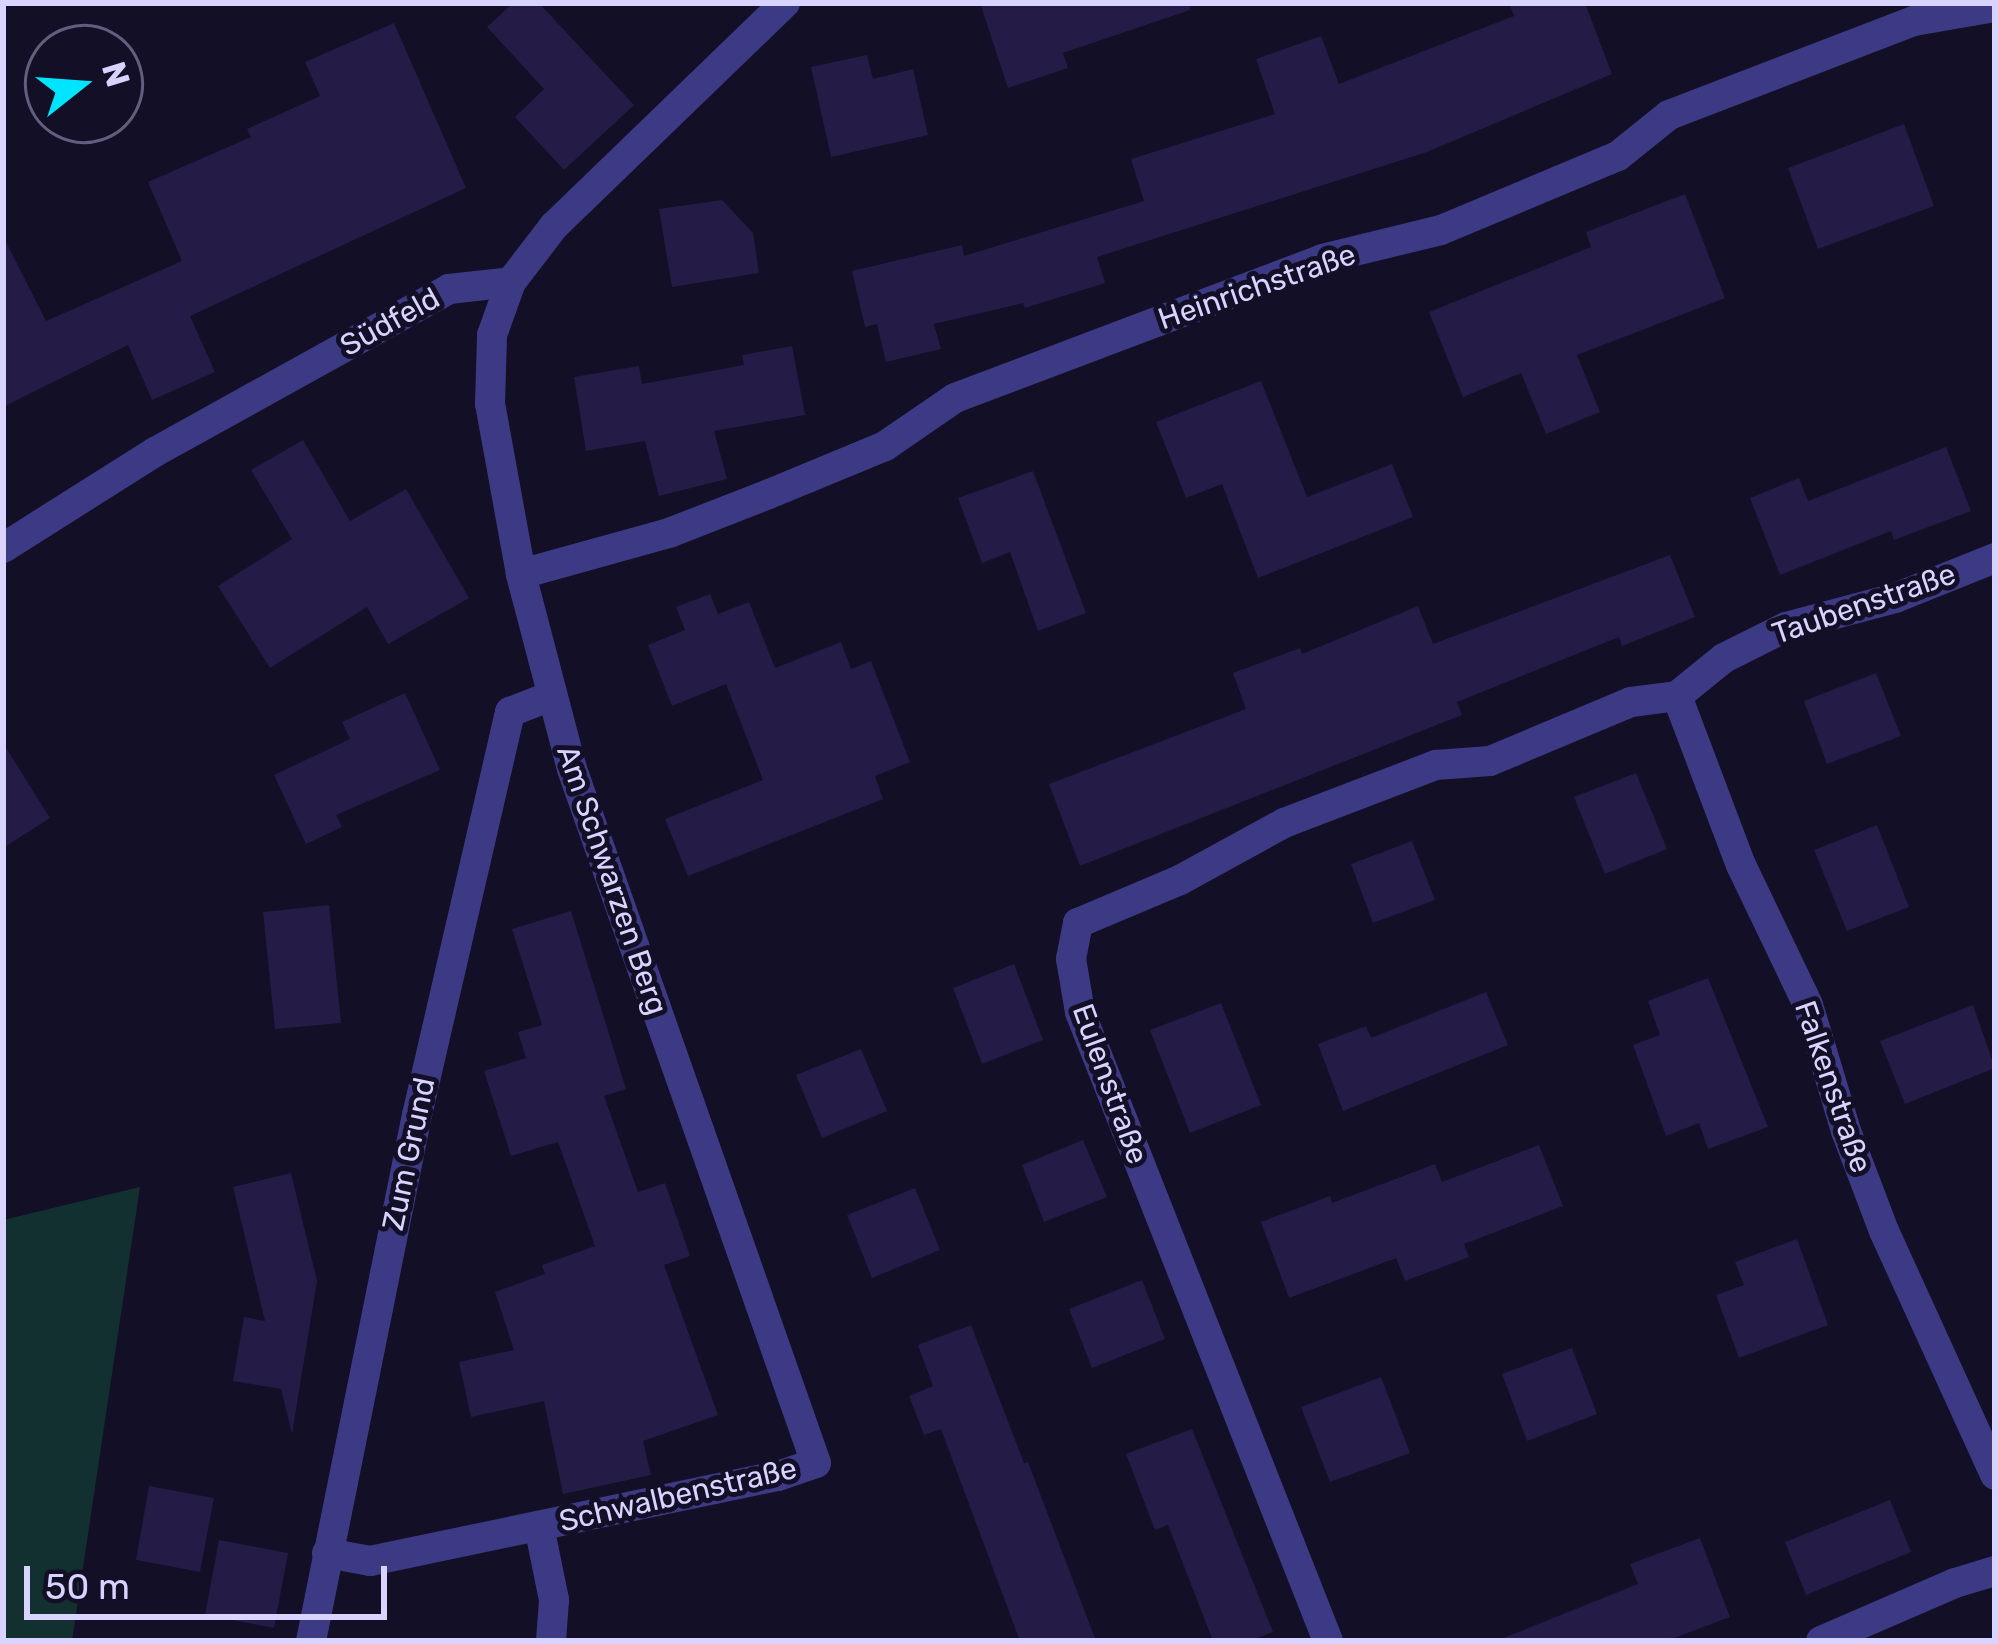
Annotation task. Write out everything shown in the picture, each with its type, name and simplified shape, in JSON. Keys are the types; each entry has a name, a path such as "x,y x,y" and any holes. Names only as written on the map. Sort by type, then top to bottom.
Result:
{"street":[{"path":"511,282 554,226 785,3"},
{"name":"Heinrichstraße","path":"520,574 669,533 769,494 885,446 955,398 1322,259 1441,230 1618,156 1669,115 1914,21 1995,8"},
{"name":"Südfeld","path":"3,548 155,452 448,289 511,282"},
{"name":"Am Schwarzen Berg","path":"511,282 493,335 490,404 520,574 551,696 624,923 816,1463"},
{"name":"Taubenstraße","path":"1677,696 1724,658 1786,627 1895,598 1995,558"},
{"name":"Zum Grund","path":"311,1641 416,1115 509,712 551,696"},
{"name":"Falkenstraße","path":"1677,696 1741,865 1808,1005 1846,1131 1884,1231 1995,1475"},
{"name":"Eulenstraße","path":"1328,1641 1080,1012 1071,959 1078,922 1180,880 1284,823 1436,765 1490,761 1631,702 1677,696"},
{"name":"Schwalbenstraße","path":"327,1553 370,1562 778,1476 816,1463"},
{"name":"Schwalbenstraße","path":"539,1526 554,1600 551,1641"},
{"path":"1821,1641 1954,1583 1995,1571"}],"green space":[{"path":"140,1187 72,1641 3,1641 3,1220"}],"building":[{"path":"513,3 539,3 634,105 564,170 515,117 544,89 487,27"},
{"path":"980,3 1189,3 1190,10 1063,53 1068,68 1008,88"},
{"path":"1509,3 1585,3 1612,74 1427,152 1097,257 1105,283 1025,308 1023,303 934,324 941,349 886,362 877,324 865,327 852,271 962,245 964,256 1144,201 1131,159 1275,114 1256,59 1321,36 1339,84 1514,16"},
{"path":"394,23 466,188 190,316 215,372 152,400 128,345 3,407 3,236 46,321 182,261 148,182 251,137 247,129 320,96 305,62"},
{"path":"867,55 873,79 913,69 928,135 831,157 811,67"},
{"path":"1904,124 1934,206 1818,249 1788,168"},
{"path":"1685,194 1725,298 1577,355 1600,412 1546,434 1521,373 1463,397 1429,312 1591,247 1586,232"},
{"path":"722,200 753,233 759,273 672,287 659,209"},
{"path":"792,346 805,415 714,431 727,479 659,496 645,441 586,451 574,377 639,366 642,384 744,365 742,355"},
{"path":"1261,381 1307,497 1392,464 1413,517 1258,578 1222,484 1186,498 1156,422"},
{"path":"303,440 350,521 406,489 469,598 388,644 367,607 270,668 218,586 292,539 251,470"},
{"path":"1946,447 1971,511 1894,540 1891,531 1780,575 1750,498 1799,478 1808,501"},
{"path":"1033,471 1086,613 1038,631 1010,552 982,563 958,498"},
{"path":"1670,555 1695,617 1622,646 1619,637 1457,702 1462,715 1080,866 1049,784 1246,709 1233,673 1300,648 1302,654 1418,606 1433,644"},
{"path":"710,594 718,614 749,602 775,668 841,642 851,669 871,661 910,762 875,776 883,799 688,876 665,819 763,780 726,684 672,706 648,645 685,630 676,607"},
{"path":"1876,673 1901,736 1827,764 1804,701"},
{"path":"405,693 440,770 336,815 342,827 306,844 274,775 350,739 342,722"},
{"path":"3,743 50,818 3,848"},
{"path":"1636,773 1667,849 1605,874 1574,797"},
{"path":"1877,825 1909,907 1847,931 1814,850"},
{"path":"1412,841 1435,900 1373,923 1351,864"},
{"path":"329,905 341,1023 275,1029 263,912"},
{"path":"571,911 626,1089 604,1096 638,1192 665,1183 690,1256 664,1265 718,1415 643,1441 651,1475 563,1494 544,1401 471,1417 459,1362 514,1350 495,1292 545,1274 542,1265 595,1246 558,1142 511,1156 484,1071 526,1058 518,1032 542,1025 512,929"},
{"path":"1014,964 1043,1040 982,1064 953,988"},
{"path":"1708,978 1768,1127 1708,1149 1699,1123 1666,1136 1633,1045 1660,1035 1648,1001"},
{"path":"1486,992 1508,1045 1343,1111 1318,1044 1366,1026 1371,1038"},
{"path":"1221,1003 1261,1105 1190,1133 1150,1030"},
{"path":"1973,1005 1995,1068 1905,1104 1880,1041"},
{"path":"861,1049 887,1111 822,1138 796,1075"},
{"path":"1083,1140 1107,1197 1044,1222 1022,1165"},
{"path":"1539,1145 1563,1206 1464,1244 1469,1257 1405,1281 1396,1258 1289,1298 1261,1222 1330,1196 1332,1203 1435,1164 1442,1182"},
{"path":"291,1173 317,1281 292,1434 281,1389 233,1381 244,1317 265,1321 233,1187"},
{"path":"915,1188 940,1250 872,1278 847,1215"},
{"path":"1797,1239 1828,1325 1739,1358 1716,1295 1744,1285 1735,1262"},
{"path":"1142,1280 1165,1339 1092,1368 1069,1309"},
{"path":"971,1325 1096,1641 1020,1641 941,1429 924,1435 909,1396 933,1386 918,1345"},
{"path":"1572,1348 1597,1414 1527,1441 1502,1374"},
{"path":"1381,1377 1410,1453 1330,1482 1301,1407"},
{"path":"1192,1429 1273,1632 1249,1641 1213,1641 1168,1525 1155,1530 1126,1454"},
{"path":"149,1486 214,1498 200,1572 136,1560"},
{"path":"1890,1500 1911,1552 1806,1595 1785,1542"},
{"path":"1700,1538 1730,1617 1666,1641 1496,1641 1638,1584 1630,1564"},
{"path":"219,1540 288,1553 274,1628 205,1615"}]}
